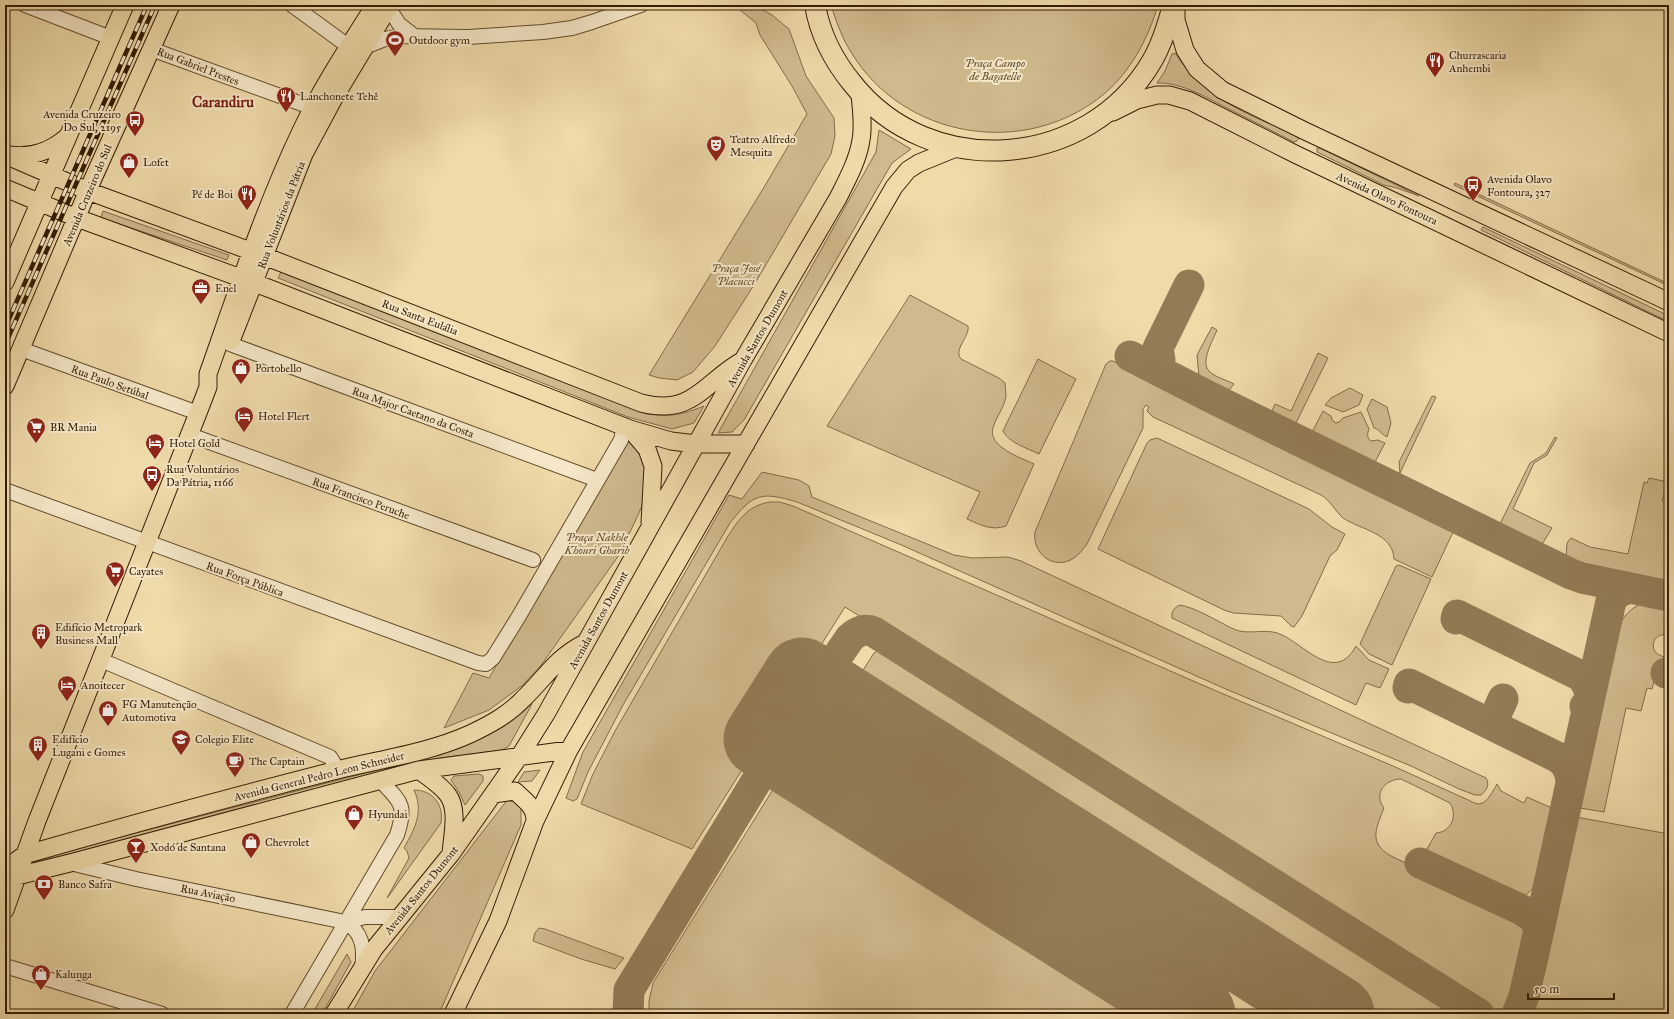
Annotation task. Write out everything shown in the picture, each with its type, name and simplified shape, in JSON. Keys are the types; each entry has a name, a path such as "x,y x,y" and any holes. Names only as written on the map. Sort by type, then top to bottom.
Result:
{"highway":[{"path":"815,5 816,14 826,43 841,70 860,93 876,109 894,122 920,136 956,148 994,152 1033,148 1070,136 1103,116 1130,91 1152,62 1167,28 1173,5"}],"main road":[{"path":"5,282 125,5"},
{"name":"Avenida Cruzeiro do Sul","path":"5,386 88,191 171,5"},
{"path":"1176,5 1176,20 1184,50 1197,69 1222,90 1669,302"},
{"name":"Rua Voluntários da Pátria","path":"5,910 9,873 24,855 190,435 208,387 208,374 248,281 283,189 307,134 313,108 357,47 384,6"},
{"name":"Rua Voluntários da Pátria","path":"307,134 346,77 357,47"},
{"name":"Avenida Santos Dumont","path":"334,1014 362,967 399,917 451,854 494,794 546,714 743,360 838,198 851,172 862,140 860,93"},
{"name":"Avenida Olavo Fontoura","path":"1103,116 1137,100 1157,95 1180,97 1294,154 1669,333"},
{"path":"5,154 25,156 42,153 57,146 70,134"},
{"path":"453,1014 498,921 535,821 569,750 894,186 908,170 919,163 956,148"},
{"name":"Rua Santa Eulália","path":"5,154 88,191 258,254 615,394 652,406 672,406 687,402 702,392 730,368 743,360"},
{"path":"1409,208 1420,201 1423,186"},
{"path":"5,188 77,218 248,281 627,428 671,441 696,444 746,444"},
{"path":"1440,223 1441,211 1447,203 1453,200"},
{"name":"Rua Voluntários da Pátria","path":"208,387 217,378 230,344 248,281"},
{"path":"627,428 647,449 653,466 649,529"},
{"name":"Avenida General Pedro Leon Schneider","path":"24,855 338,770 432,747 467,735 490,725 522,701 550,669 569,651 585,643"},
{"name":"Avenida General Pedro Leon Schneider","path":"9,873 70,863 420,770 569,750"},
{"path":"420,770 448,795 452,805 454,820 451,854"},
{"path":"494,794 515,791 532,807 536,817 535,821"}],"street":[{"path":"25,5 111,38"},
{"path":"292,5 357,47 385,39 413,35 468,37 543,32 572,28 641,5"},
{"path":"384,6 399,24 413,35"},
{"name":"Rua Gabriel Prestes","path":"151,49 313,108"},
{"name":"Rua Major Caetano da Costa","path":"230,344 597,480"},
{"name":"Rua Paulo Setúbal","path":"21,349 198,413"},
{"path":"597,480 627,428"},
{"name":"Rua Francisco Peruche","path":"190,435 533,560"},
{"name":"Rua Força Pública","path":"5,490 367,624 478,663 486,664 493,658 519,616 597,480"},
{"path":"101,660 330,757 338,770"},
{"path":"292,1014 397,835 402,820 402,808 396,796 380,780"},
{"name":"Rua Aviação","path":"70,863 136,879 288,909 345,922 371,917 399,917"},
{"path":"345,922 352,926 360,937 364,956 362,967"},
{"path":"5,966 162,1014"}],"green space":[{"name":"Praça José Placucci","path":"734,5 754,5 772,15 789,29 806,76 834,118 835,136 831,154 754,285 715,346 693,372 677,380 659,378 649,375 807,114 792,86 760,35 756,23"},
{"name":"Praça Campo de Bagatelle","path":"831,5 1158,5 1144,42 1137,54 1114,85 1104,94 1073,114 1039,127 1003,132 968,130 933,121 902,104 874,81 851,52 845,41"},
{"path":"1175,53 1184,66 1199,82 1224,101 1235,108 1297,136 1299,138 1297,141 1294,142 1205,96 1186,88 1166,83 1157,83 1165,71 1172,54"},
{"path":"879,130 911,149 892,163 744,420 732,432 718,433 876,152"},
{"path":"1317,148 1320,148 1419,196 1384,185 1317,152"},
{"path":"1455,183 1669,284 1669,286 1454,185"},
{"path":"103,211 229,255 227,260 101,218"},
{"path":"1483,227 1669,316 1669,322 1481,230"},
{"path":"281,272 647,414 676,414 704,406 694,423 672,429 628,417 278,278"},
{"path":"910,295 968,326 967,334 959,351 961,359 999,378 1005,383 1005,400 993,428 995,440 1000,446 1014,455 1034,464 1006,526 991,528 967,519 980,492 827,426"},
{"path":"1212,327 1217,330 1208,351 1206,362 1207,367 1214,375 1234,384 1230,389 1223,390 1199,377 1197,355"},
{"path":"1318,353 1328,358 1295,425 1271,413 1275,404 1291,411"},
{"path":"1038,359 1076,379 1039,454 1009,439 1003,431"},
{"path":"1113,361 1454,530 1432,577 1394,559 1392,550 1388,543 1375,533 1343,518 1328,500 1321,495 1153,417 1147,411 1149,407 1146,405 1143,409 1143,428 1087,544 1076,557 1066,562 1059,563 1046,558 1037,547 1035,532 1106,364"},
{"path":"1350,388 1363,395 1359,405 1343,412 1325,405 1331,398"},
{"path":"1432,396 1436,397 1400,473 1399,462"},
{"path":"1372,399 1387,407 1391,423 1387,437 1374,428 1367,409"},
{"path":"1323,411 1331,416 1332,420 1336,423 1343,418 1361,412 1369,429 1369,439 1371,441 1378,440 1385,443 1374,464 1311,434"},
{"path":"1555,437 1557,438 1547,455 1534,463 1513,509 1552,528 1541,546 1499,526 1530,463 1546,453"},
{"path":"1157,438 1309,509 1332,527 1345,534 1337,550 1330,556 1302,616 1294,627 1281,616 1233,613 1224,610 1098,549 1147,443 1150,440"},
{"name":"Praça Nakhle Khouri Gharib","path":"628,441 632,442 644,456 648,490 619,555 542,664 523,685 489,710 444,728 473,673 489,678"},
{"path":"762,472 799,480 809,486 812,497 954,555 972,558 1008,557 1021,561 1486,778 1488,783 1487,787 1481,795 1475,795 1459,789 1411,766 1228,690 899,544 797,502 766,496 758,498 745,506 730,523 623,705 588,772 577,799 573,801 566,798 583,752 729,495 742,499"},
{"path":"1649,478 1668,482 1662,501 1669,503 1669,584 1587,568 1566,559 1567,543 1571,538 1590,547 1628,554 1644,482 1647,483"},
{"path":"770,502 780,502 793,506 1475,803 1479,804 1485,802 1497,784 1501,791 1524,803 1527,797 1554,809 1537,882 1528,893 1515,899 1428,858 1427,849 1436,833 1446,830 1452,822 1453,813 1450,803 1401,779 1386,784 1380,793 1381,803 1384,808 1378,822 1376,835 1379,846 1384,851 1391,856 1517,916 1526,924 1528,929 1508,1008 1502,1014 1489,1013 845,607 692,849 581,804 593,774 615,731 728,536 745,514 756,506"},
{"path":"1399,565 1431,579 1392,665 1369,654 1360,644 1396,566"},
{"path":"1641,604 1669,608 1669,635 1657,637 1654,640 1653,645 1657,653 1662,656 1669,657 1669,665 1659,663 1652,689 1647,688 1641,711 1626,708 1604,812 1580,808 1618,628 1627,614 1633,608"},
{"path":"1180,605 1196,610 1239,631 1266,631 1277,633 1291,640 1320,659 1330,662 1339,662 1348,657 1356,646 1369,660 1389,669 1380,688 1366,683 1356,705 1172,618 1173,610"},
{"path":"882,648 892,650 900,654 1468,1014 1339,1014 855,709 847,701 847,695 874,653"},
{"path":"532,703 509,746 502,750 440,758 43,861 44,857 457,749 506,725"},
{"path":"796,765 806,767 1197,1014 649,1014 649,1001 653,983 785,770"},
{"path":"540,770 532,781 518,782 524,772"},
{"path":"479,774 483,776 483,781 465,805 451,780 454,776"},
{"path":"414,790 427,793 436,800 441,810 441,823 387,898 409,858 407,851 404,848 412,834 417,820 418,806"},
{"path":"516,798 521,804 521,825 439,1014 351,1014 375,971 508,799"},
{"path":"1576,817 1669,834 1669,1014 1529,1014 1539,980"},
{"path":"539,928 624,958 615,969 581,959 533,941 535,933"},
{"path":"347,954 351,962 322,1014 312,1014"}],"taxiway":[{"path":"1160,360 1158,348 1189,285"},
{"path":"1130,356 1212,398 1571,574 1582,578 1669,596"},
{"path":"1517,1014 1524,996 1533,957 1611,601 1617,593 1629,588"},
{"path":"1456,619 1457,615 1581,676 1588,687 1590,695 1585,706"},
{"path":"953,816 834,740 822,727 816,710 814,696 819,683 850,638 859,632 865,630 874,632 1479,1014"},
{"path":"1408,688 1409,684 1557,757 1568,768 1571,784"},
{"path":"1499,708 1503,699"},
{"path":"628,1014 629,990 776,749 784,741 799,734 815,735 840,747"},
{"path":"1420,863 1522,910 1531,916 1540,926"}],"runway":[{"path":"1197,1014 762,739 802,676 1336,1014"}],"railway":[{"path":"5,328 147,5"},
{"path":"5,345 155,5"}],"place":[{"name":"Outdoor gym","path":"395,57"},
{"name":"Churrascaria Anhembi","path":"1435,78"},
{"name":"Lanchonete Tehê","path":"286,113"},
{"name":"Avenida Cruzeiro Do Sul, 2195","path":"135,137"},
{"name":"Teatro Alfredo Mesquita","path":"716,162"},
{"name":"Lofet","path":"129,179"},
{"name":"Avenida Olavo Fontoura, 327","path":"1473,202"},
{"name":"Pé de Boi","path":"247,211"},
{"name":"Enel","path":"201,305"},
{"name":"Portobello","path":"241,385"},
{"name":"Hotel Flert","path":"244,433"},
{"name":"BR Mania","path":"36,444"},
{"name":"Hotel Gold","path":"155,460"},
{"name":"Rua Voluntários Da Pátria, 1166","path":"152,492"},
{"name":"Cayates","path":"115,588"},
{"name":"Edifício Metropark Business Mall","path":"41,650"},
{"name":"Anoitecer","path":"67,702"},
{"name":"FG Manutenção Automotiva","path":"108,727"},
{"name":"Colegio Elite","path":"181,756"},
{"name":"Edifício Lugani e Gomes","path":"38,762"},
{"name":"The Captain","path":"235,778"},
{"name":"Hyundai","path":"354,831"},
{"name":"Chevrolet","path":"251,859"},
{"name":"Xodó de Santana","path":"136,864"},
{"name":"Banco Safra","path":"44,901"},
{"name":"Kalunga","path":"41,991"}],"district":[{"name":"Carandiru","path":"223,102"}]}
